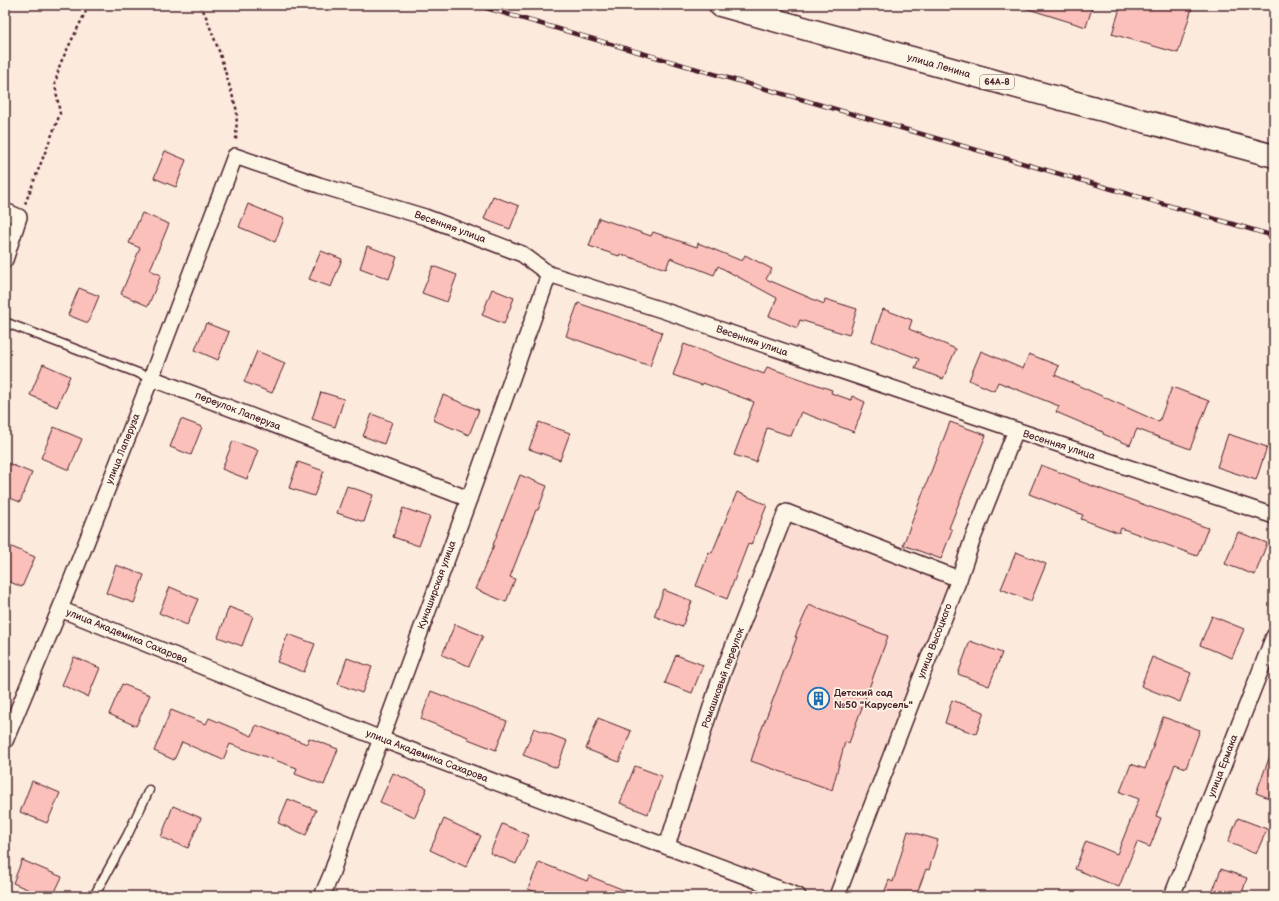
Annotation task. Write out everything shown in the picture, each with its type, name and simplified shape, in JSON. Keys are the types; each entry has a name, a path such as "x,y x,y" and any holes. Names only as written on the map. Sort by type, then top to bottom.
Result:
{"main road":[{"name":"улица Ленина","path":"720,5 1274,156"}],"street":[{"name":"Весенняя улица","path":"236,156 318,184 433,220 522,254 549,274 662,310 1274,516"},
{"name":"улица Лаперуза","path":"5,741 60,609 236,156"},
{"path":"5,211 20,218 5,260"},
{"name":"Кунаширская улица","path":"322,896 469,499 549,274"},
{"name":"переулок Лаперуза","path":"151,378 469,499"},
{"name":"улица Высоцкого","path":"837,896 1016,430"},
{"name":"Ромашковый переулок","path":"667,846 718,685 786,512 959,579"},
{"name":"улица Академика Сахарова","path":"60,609 381,739 798,896"},
{"name":"улица Ермака","path":"1172,896 1274,636"}],"lane":[{"name":"переулок Лаперуза","path":"7,323 151,378"},
{"path":"94,896 127,836 149,790"}],"path":[{"path":"20,218 60,114 55,84 60,64 89,5"},
{"path":"200,5 219,51 237,111 236,156"}],"shaded area":[{"path":"789,519 954,583 832,896 809,896 673,844"}],"building":[{"path":"1026,5 1093,5 1086,27 1025,8"},
{"path":"1121,5 1193,5 1178,53 1112,34"},
{"path":"165,151 186,160 176,187 154,178"},
{"path":"493,196 519,206 510,229 484,219"},
{"path":"248,204 284,219 275,242 239,227"},
{"path":"142,213 169,224 150,270 161,275 148,306 121,294 140,248 129,243"},
{"path":"599,218 651,236 653,232 697,247 698,243 742,261 745,255 772,269 766,279 824,304 825,299 857,309 849,335 800,320 797,328 769,316 777,298 718,266 714,275 670,258 666,269 620,254 619,256 589,246"},
{"path":"367,246 397,257 389,279 360,268"},
{"path":"321,251 342,259 331,287 309,279"},
{"path":"433,266 457,275 447,302 422,293"},
{"path":"79,288 99,296 88,323 68,315"},
{"path":"492,289 514,298 504,324 482,315"},
{"path":"578,303 662,332 650,366 566,336"},
{"path":"883,309 912,320 909,329 956,349 943,379 915,368 919,359 872,341"},
{"path":"206,323 229,332 218,360 195,350"},
{"path":"684,344 764,374 767,367 832,390 831,393 851,400 852,396 865,402 854,432 801,412 791,436 767,428 756,462 734,455 754,402 703,383 702,385 673,375"},
{"path":"257,351 285,363 272,393 244,382"},
{"path":"981,351 1023,369 1029,354 1059,366 1055,375 1159,422 1172,387 1209,401 1190,449 1137,429 1130,445 1056,412 1059,406 998,382 994,391 969,380"},
{"path":"43,364 70,376 57,407 30,395"},
{"path":"321,392 344,399 335,427 312,419"},
{"path":"443,395 479,410 469,435 433,420"},
{"path":"372,414 392,422 384,444 363,436"},
{"path":"181,419 202,427 191,455 170,447"},
{"path":"539,422 570,433 560,460 529,449"},
{"path":"950,422 986,435 949,528 952,530 941,559 903,545"},
{"path":"54,427 82,439 69,470 41,458"},
{"path":"1228,434 1267,447 1256,480 1217,467"},
{"path":"233,441 258,450 247,479 222,469"},
{"path":"5,462 32,473 20,502 5,496"},
{"path":"298,462 324,471 314,496 289,488"},
{"path":"1041,465 1080,480 1079,481 1208,528 1197,556 1121,528 1119,533 1081,519 1083,515 1029,494"},
{"path":"520,475 547,486 510,577 515,579 506,602 475,589 494,545"},
{"path":"347,486 373,495 364,522 337,513"},
{"path":"737,492 767,505 751,545 748,544 727,599 696,586 709,552 712,553"},
{"path":"403,508 430,517 419,546 393,537"},
{"path":"1238,532 1267,543 1255,575 1225,564"},
{"path":"5,544 35,557 22,587 5,580"},
{"path":"1016,552 1046,564 1031,601 1001,589"},
{"path":"116,565 144,575 134,603 106,593"},
{"path":"170,587 198,599 187,625 159,613"},
{"path":"664,590 692,601 682,627 654,616"},
{"name":"Детский сад №50 \"Карусель\"","path":"809,605 888,636 849,743 845,742 832,790 751,761 797,637 795,637"},
{"path":"229,607 253,616 242,646 218,637"},
{"path":"1212,616 1244,629 1232,658 1200,645"},
{"path":"455,624 483,636 469,666 442,655"},
{"path":"288,634 315,644 304,672 277,662"},
{"path":"970,641 1002,653 989,686 958,674"},
{"path":"676,655 703,665 692,693 665,683"},
{"path":"74,657 100,668 88,697 62,685"},
{"path":"1152,657 1191,673 1180,702 1141,686"},
{"path":"347,658 372,667 362,693 338,684"},
{"path":"122,684 150,695 136,726 109,714"},
{"path":"431,691 507,721 496,750 468,739 468,737 421,719"},
{"path":"952,700 984,712 976,734 945,723"},
{"path":"171,710 206,724 209,718 252,736 256,725 307,744 309,738 338,749 324,785 295,774 297,768 230,744 223,760 182,742 174,760 154,751"},
{"path":"1163,717 1200,730 1186,768 1175,764 1156,816 1161,818 1150,847 1137,842 1119,887 1075,869 1086,841 1117,854 1139,799 1120,792 1131,764 1145,769"},
{"path":"598,718 631,731 619,762 586,749"},
{"path":"534,728 567,741 557,768 523,755"},
{"path":"1274,748 1274,800 1256,793"},
{"path":"635,766 662,776 648,814 620,803"},
{"path":"393,773 427,788 415,817 380,802"},
{"path":"32,781 60,793 47,823 20,812"},
{"path":"288,799 316,810 306,835 278,823"},
{"path":"173,806 201,818 188,848 161,837"},
{"path":"1238,818 1267,829 1256,854 1228,842"},
{"path":"444,819 481,836 466,867 430,850"},
{"path":"502,824 529,835 516,864 490,853"},
{"path":"908,831 938,840 929,870 926,869 916,896 883,896 889,880 893,882"},
{"path":"22,860 62,877 53,896 43,896 13,883"},
{"path":"539,862 587,881 589,876 639,896 546,896 528,889"},
{"path":"1221,869 1247,878 1241,896 1211,896"}],"railway":[{"path":"476,5 1274,236"}],"place":[{"name":"Детский сад №50 \"Карусель\"","path":"819,699"}]}
